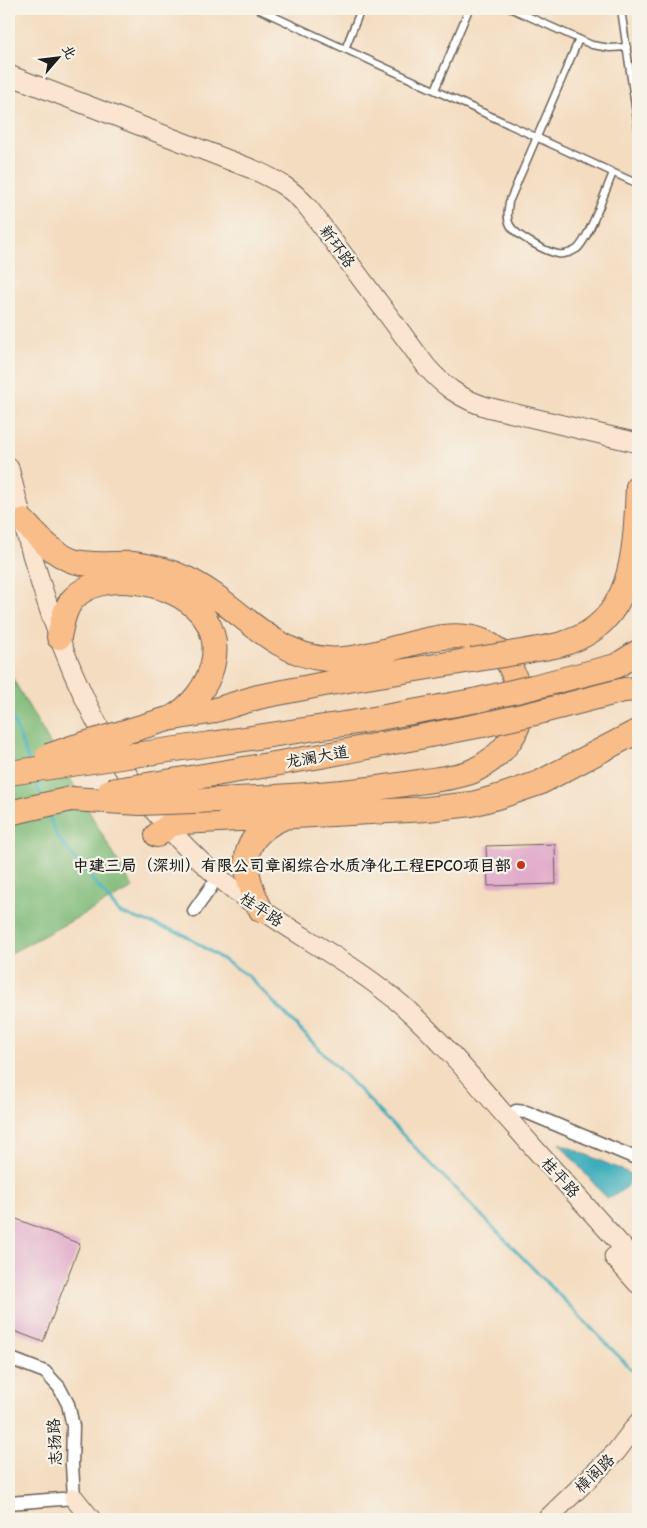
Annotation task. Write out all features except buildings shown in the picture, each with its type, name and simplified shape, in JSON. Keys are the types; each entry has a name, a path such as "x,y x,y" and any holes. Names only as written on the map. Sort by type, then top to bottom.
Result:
{"highway":[{"path":"9,773 71,748 168,720 209,712 258,698 324,684 527,651 574,640 592,630 611,610 626,586 635,544 638,487"},
{"path":"16,519 52,549 73,560 93,564 133,564 152,567 190,580 219,598 269,638 296,652 323,659 352,659 438,638 471,637 492,646 504,656 516,680 520,700 520,718 507,746 470,772 364,790 291,796 140,803 71,799"},
{"path":"59,637 64,616 72,600 84,590 101,583 120,581 149,584 175,593 194,605 205,619 212,636 214,656 212,667 206,684 198,696 181,712 168,720"},
{"name":"龙澜大道","path":"9,773 348,723 478,700 616,666 638,652"},
{"name":"龙澜大道","path":"9,813 71,799 322,756 482,725 631,689"},
{"path":"162,831 182,822 448,807 472,804 514,792 554,776 638,731"},
{"path":"261,910 248,880 246,864 248,854 254,839 264,828 286,816"}],"street":[{"name":"新环路","path":"9,75 252,169 284,184 303,200 426,366 443,385 463,398 487,407 638,443"},
{"name":"新环路","path":"9,88 247,181 277,195 300,218 421,380 435,395 457,410 483,419 638,456"},
{"name":"桂平路","path":"9,468 16,519 42,628 55,664 77,714 95,749 116,783 162,831 261,910 359,971 400,1004 448,1051 638,1264"},
{"name":"桂平路","path":"16,519 59,637 85,701 106,743 175,854 210,887 254,920 357,986 408,1028 638,1284"},
{"path":"194,911 210,887"},
{"path":"507,1117 516,1111 526,1112 638,1159"},
{"name":"志扬路","path":"9,1358 45,1372 59,1387 68,1404 72,1426 74,1498"},
{"name":"樟阁路","path":"547,1519 616,1452 638,1423"},
{"name":"樟阁路","path":"562,1519 638,1444"},
{"path":"9,1503 74,1498"},
{"path":"74,1498 79,1519"},
{"path":"74,1498 91,1519"}],"lane":[{"path":"258,9 638,184"},
{"path":"345,49 361,9"},
{"path":"435,90 468,9"},
{"path":"512,9 604,48 627,47"},
{"path":"621,9 638,127"},
{"path":"579,39 509,202 508,222 515,233 553,252 559,254 570,252 581,245 614,172"}],"green space":[{"path":"9,672 133,888 9,954"}],"water":[{"path":"559,1143 629,1173 631,1175 629,1183 623,1190 607,1199"}],"waterway":[{"path":"9,709 29,762"},
{"path":"34,778 42,798"},
{"path":"48,813 57,837 120,913 183,934 247,975 638,1376"}],"place":[{"name":"中建三局（深圳）有限公司章阁综合水质净化工程EPCO项目部","path":"521,865"}]}
